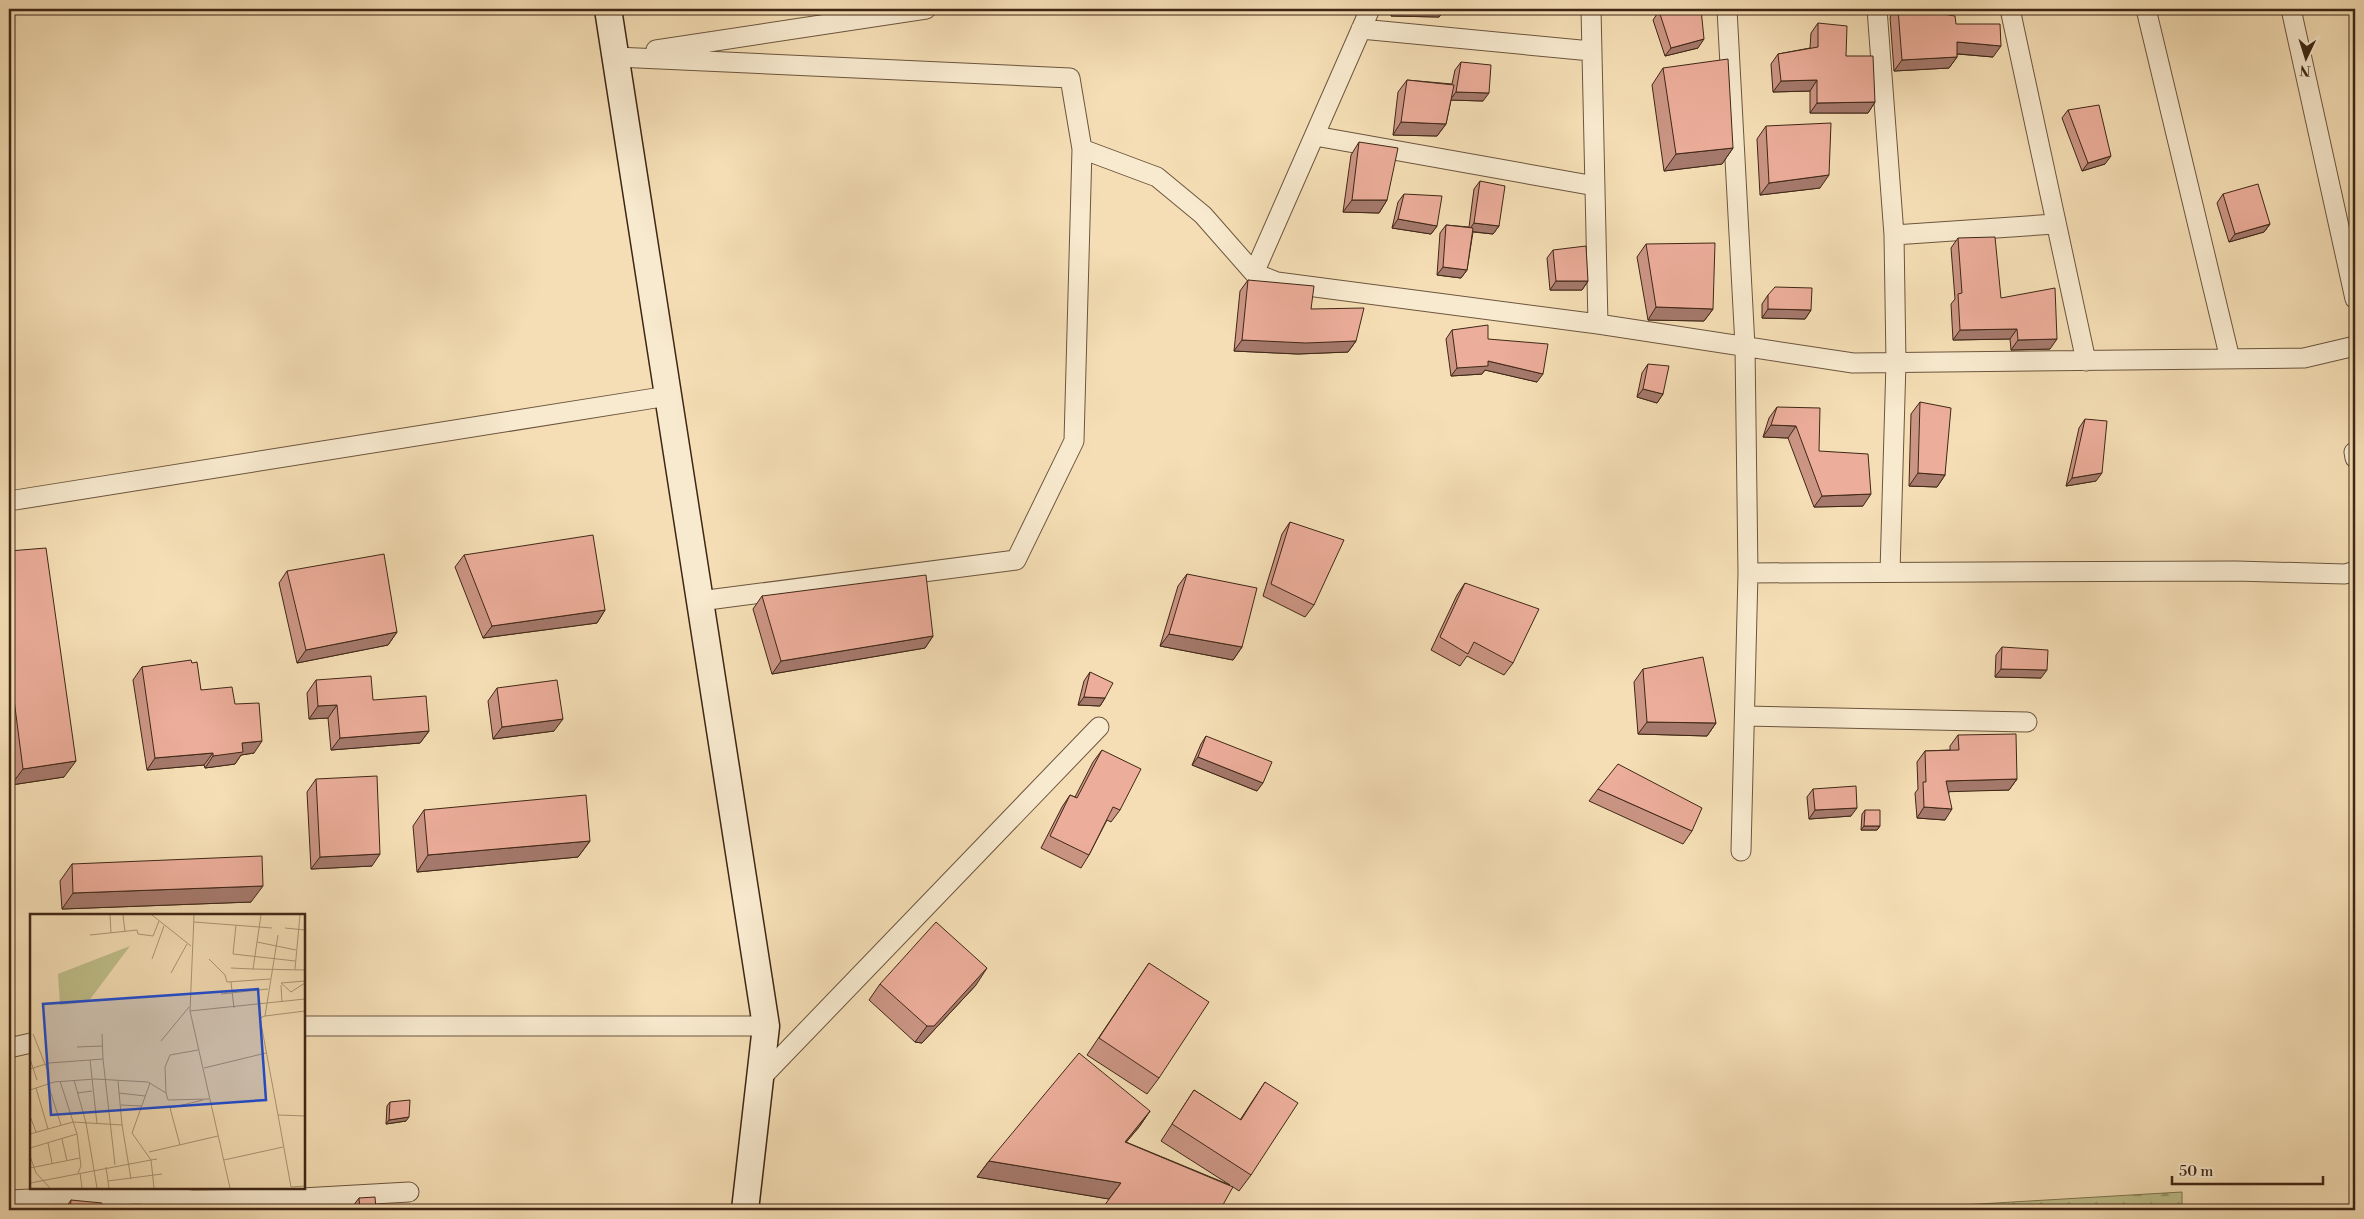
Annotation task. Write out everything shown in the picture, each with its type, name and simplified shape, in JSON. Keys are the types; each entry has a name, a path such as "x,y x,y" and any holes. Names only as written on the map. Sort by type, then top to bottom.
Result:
{"main road":[{"path":"608,9 766,1026 762,1077 745,1210"}],"street":[{"path":"616,57 926,9"},
{"path":"1254,273 1370,9"},
{"path":"1591,9 1598,324"},
{"path":"1728,9 1745,346 1748,573 1741,851"},
{"path":"1878,9 1894,236 1896,362 1890,572"},
{"path":"2010,9 2055,224 2086,360"},
{"path":"2146,9 2230,359"},
{"path":"2291,9 2355,299"},
{"path":"1361,29 1592,51"},
{"path":"616,57 1070,78 1082,149 1074,442 1016,560 700,600"},
{"path":"1315,136 1595,186"},
{"path":"1082,149 1157,177 1203,215 1254,273 1277,282 1598,324 1853,363 2304,358 2355,346"},
{"path":"1894,236 2055,224"},
{"path":"9,501 668,396"},
{"path":"1748,573 2236,571 2345,574 2355,571"},
{"path":"1744,716 2027,722"},
{"path":"762,1077 1099,727"},
{"path":"305,1026 766,1026"},
{"path":"9,1048 30,1043"},
{"path":"9,1200 138,1194 192,1200 284,1199 409,1192"}],"green space":[{"path":"2182,1192 2182,1210 1877,1210"}],"building":[{"path":"1701,9 1704,39 1671,48 1659,11"},
{"path":"1898,9 1943,9 1943,14 1955,16 1956,24 2000,24 2001,46 1957,42 1957,57 1902,60"},
{"path":"1818,23 1847,26 1846,56 1873,56 1875,102 1817,103 1817,80 1781,81 1778,54 1818,47"},
{"path":"1728,59 1733,148 1676,154 1663,68"},
{"path":"1461,62 1491,65 1489,93 1456,92"},
{"path":"1407,80 1454,85 1446,124 1401,122"},
{"path":"2099,105 2111,156 2088,163 2068,110"},
{"path":"1831,123 1829,175 1769,183 1766,126"},
{"path":"1359,142 1398,148 1387,200 1352,200"},
{"path":"1480,181 1505,186 1499,226 1474,223"},
{"path":"2258,184 2270,224 2235,234 2223,194"},
{"path":"1404,194 1442,196 1437,226 1398,219"},
{"path":"1446,225 1473,228 1467,270 1443,267"},
{"path":"1995,237 2001,298 2055,288 2057,339 2018,340 2017,329 1960,330 1958,294 1962,293 1958,238"},
{"path":"1715,243 1713,309 1656,307 1646,244"},
{"path":"1586,246 1588,281 1556,281 1553,250"},
{"path":"1248,280 1314,286 1311,309 1364,308 1356,341 1306,343 1242,340"},
{"path":"1775,287 1812,288 1811,310 1768,309 1768,295"},
{"path":"1488,325 1488,339 1548,344 1543,374 1488,361 1488,366 1457,368 1452,330"},
{"path":"1648,364 1669,366 1663,394 1643,389"},
{"path":"1920,402 1951,408 1945,475 1918,473"},
{"path":"1777,407 1820,408 1819,451 1868,454 1871,494 1822,496 1796,426 1771,425"},
{"path":"2085,419 2107,421 2102,473 2072,478"},
{"path":"1290,522 1344,540 1314,605 1271,584"},
{"path":"593,535 605,610 492,626 464,555"},
{"path":"46,548 76,761 23,769 9,661 9,551"},
{"path":"384,554 397,632 306,650 287,571"},
{"path":"1187,574 1257,588 1242,647 1169,634"},
{"path":"926,575 933,636 781,661 762,596"},
{"path":"1465,583 1539,609 1513,663 1474,642 1468,654 1440,637"},
{"path":"2002,647 2048,650 2047,670 2001,669"},
{"path":"1703,657 1716,723 1647,722 1643,669"},
{"path":"191,660 192,663 197,662 201,690 232,687 235,704 259,703 262,741 242,743 243,752 213,756 213,753 155,758 142,667"},
{"path":"1090,672 1113,683 1105,698 1084,697"},
{"path":"371,676 373,700 426,696 429,731 340,738 337,705 318,706 316,680"},
{"path":"557,680 563,719 502,727 497,688"},
{"path":"2016,734 2017,779 1946,781 1952,809 1924,807 1923,782 1926,782 1925,751 1959,750 1958,735"},
{"path":"1206,736 1272,762 1263,783 1198,757"},
{"path":"1102,750 1141,769 1120,810 1113,807 1089,855 1050,836 1070,795 1077,798"},
{"path":"1618,764 1702,808 1692,831 1598,789"},
{"path":"377,776 380,854 320,857 316,779"},
{"path":"1856,786 1857,808 1815,810 1813,789"},
{"path":"586,795 590,841 428,855 424,810"},
{"path":"1865,810 1880,810 1880,826 1864,826"},
{"path":"262,856 263,886 73,893 72,864"},
{"path":"936,922 987,968 934,1026 927,1026 880,984"},
{"path":"1149,963 1209,1002 1159,1078 1099,1038"},
{"path":"1079,1053 1150,1111 1125,1142 1233,1187 1220,1210 1101,1210 1121,1183 989,1161"},
{"path":"1265,1082 1298,1103 1251,1175 1172,1124 1194,1090 1241,1120"},
{"path":"410,1100 409,1117 389,1120 390,1102"},
{"path":"375,1197 376,1210 360,1210 359,1198"},
{"path":"71,1200 102,1203 101,1210 70,1210"}]}
